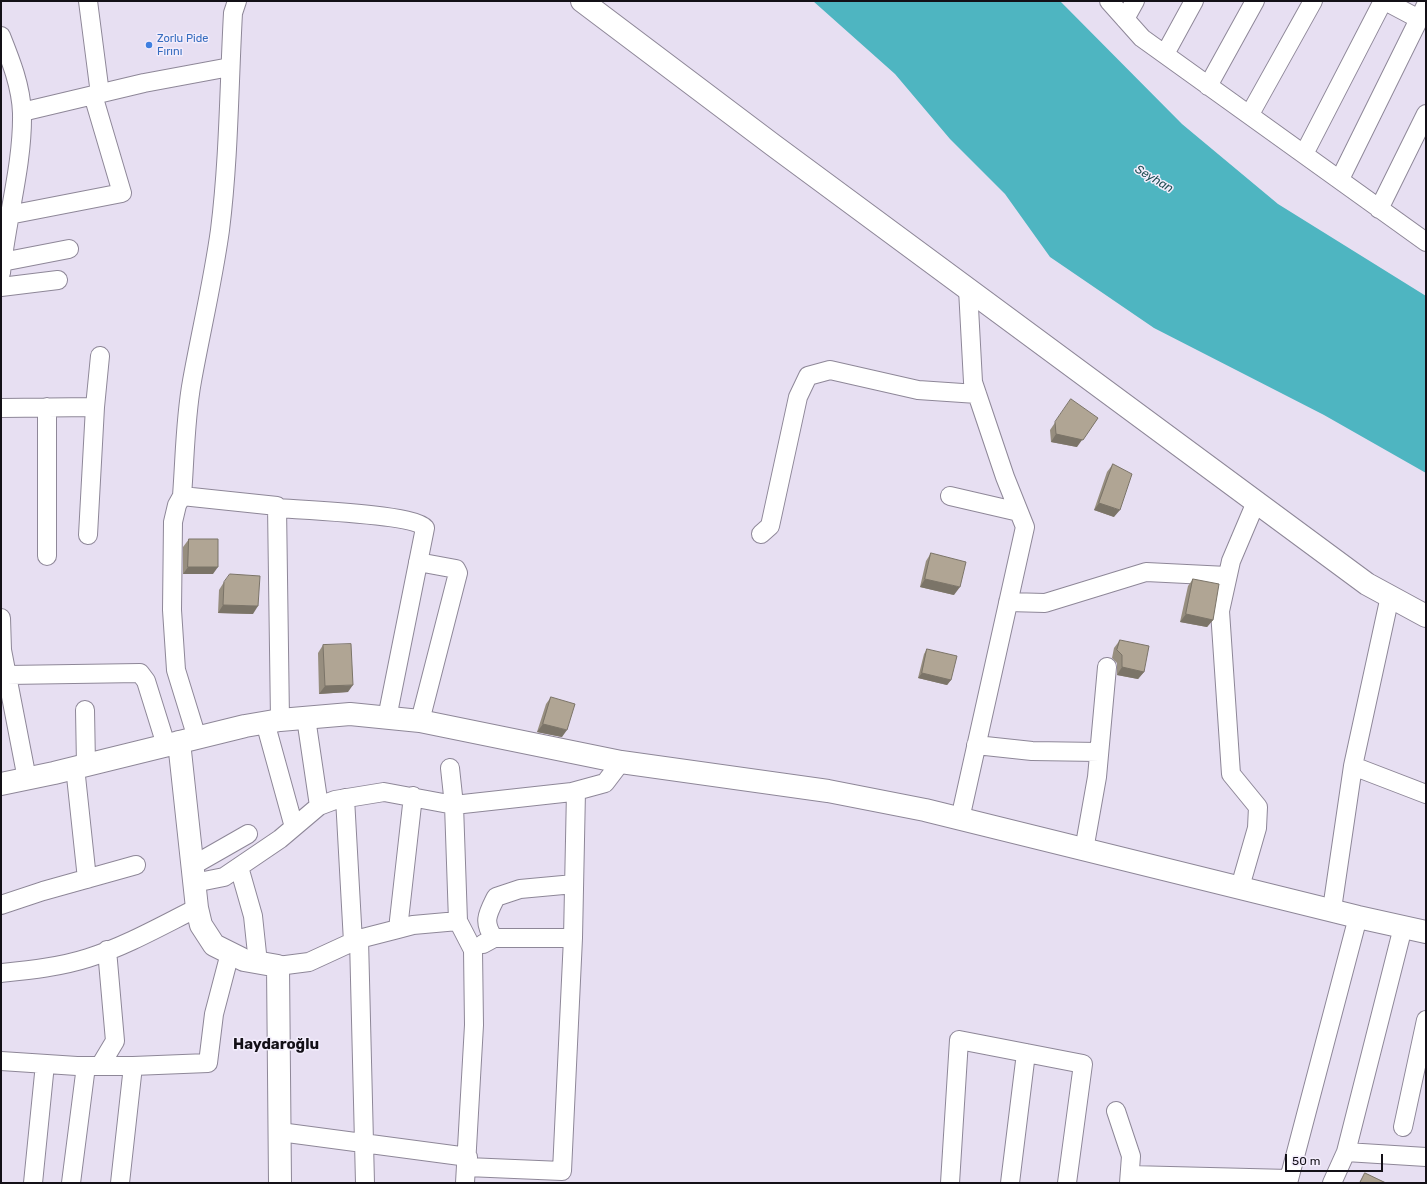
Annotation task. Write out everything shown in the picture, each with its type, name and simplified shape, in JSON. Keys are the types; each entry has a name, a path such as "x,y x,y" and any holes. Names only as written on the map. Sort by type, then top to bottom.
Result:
{"main road":[{"path":"582,1 1367,584 1426,616"},
{"path":"1,784 273,721 350,714 420,721 621,762 828,792 960,819 1332,909 1358,917 1426,932"},
{"path":"181,742 193,875 197,908 201,925 214,945 244,960 268,965 280,1132 280,1183"}],"street":[{"path":"9,215 122,193 96,94 88,1"},
{"path":"181,742 173,617 172,522 177,505 182,496 187,419 192,382 208,304 220,229 224,190 233,13 237,1"},
{"path":"1109,1 1142,38 1208,86 1250,114 1426,242"},
{"path":"1125,19 1135,1"},
{"path":"1165,54 1194,1"},
{"path":"1208,86 1255,1"},
{"path":"1250,114 1314,1"},
{"path":"1304,154 1384,1 1422,12 1340,180"},
{"path":"1,36 15,72 22,112 8,171 9,215 2,262 69,249"},
{"path":"22,112 144,83 230,67"},
{"path":"1379,208 1426,114"},
{"path":"1,287 58,280"},
{"path":"960,819 1025,527 1005,477 973,382 968,289"},
{"path":"88,535 95,407 100,356"},
{"path":"761,534 770,526 798,397 808,376 830,370 918,390 977,394"},
{"path":"47,407 47,556"},
{"path":"1,408 95,407"},
{"path":"182,496 278,506 278,508 389,517 422,524 425,528 387,718"},
{"path":"950,496 1019,512"},
{"path":"1240,887 1257,828 1258,807 1231,774 1220,611 1231,561 1256,502"},
{"path":"278,508 273,721 294,827"},
{"path":"418,562 456,569 458,572 420,721"},
{"path":"1008,602 1045,603 1146,572 1227,576"},
{"path":"1332,909 1353,766 1390,596"},
{"path":"1,618 2,651 27,779"},
{"path":"1084,850 1099,752 1107,667"},
{"path":"7,675 140,673 181,742"},
{"path":"85,710 80,766 87,879"},
{"path":"306,718 319,806"},
{"path":"976,745 1032,751 1099,752"},
{"path":"193,875 224,877 239,868 294,827 319,806 345,798 384,792 413,796 454,806 576,791 605,783 621,762"},
{"path":"1353,766 1426,794"},
{"path":"450,768 454,806 458,921 473,950 474,1024 467,1169"},
{"path":"280,1132 365,1142 467,1169 562,1171 573,938 576,791"},
{"path":"398,929 413,796"},
{"path":"345,798 356,940 365,1142 365,1183"},
{"path":"193,875 248,834"},
{"path":"1,905 136,865"},
{"path":"239,868 268,965 309,962 356,940 413,925 458,921"},
{"path":"494,938 488,930 487,917 496,897 520,888 574,884"},
{"path":"1,973 44,968 88,958 139,937 197,908"},
{"path":"1116,1111 1131,1156 1129,1179 1289,1181 1358,917"},
{"path":"1332,1183 1346,1152 1403,927"},
{"path":"473,950 494,938 573,938"},
{"path":"71,1183 93,1066 115,1041 107,950"},
{"path":"1,1061 93,1066 208,1063 214,1014 230,953"},
{"path":"1403,1127 1426,1020"},
{"path":"950,1183 959,1040 1083,1064 1067,1183"},
{"path":"1010,1183 1026,1053"},
{"path":"33,1183 45,1064"},
{"path":"120,1183 133,1066"},
{"path":"1346,1152 1426,1157"}],"water":[{"name":"Seyhan","path":"813,1 1060,1 1182,124 1278,204 1426,296 1426,473 1324,415 1154,328 1050,257 1005,194 950,139 895,74"}],"building":[{"path":"1071,399 1098,418 1083,440 1056,434 1055,422"},
{"path":"1113,464 1132,474 1120,510 1099,503"},
{"path":"189,539 218,539 218,567 188,567"},
{"path":"931,553 966,562 960,587 925,579"},
{"path":"230,574 260,576 258,606 223,605 224,582"},
{"path":"1193,579 1219,584 1213,620 1186,614"},
{"path":"1120,640 1149,646 1144,672 1122,667 1122,655 1117,650"},
{"path":"351,644 353,685 325,686 323,645"},
{"path":"927,649 957,656 951,680 922,673"},
{"path":"551,697 575,704 567,730 543,724"},
{"path":"1365,1173 1386,1183 1360,1183"}],"place":[{"name":"Zorlu Pide Fırını","path":"149,45"}],"district":[{"name":"Haydaroğlu","path":"276,1045"}]}
